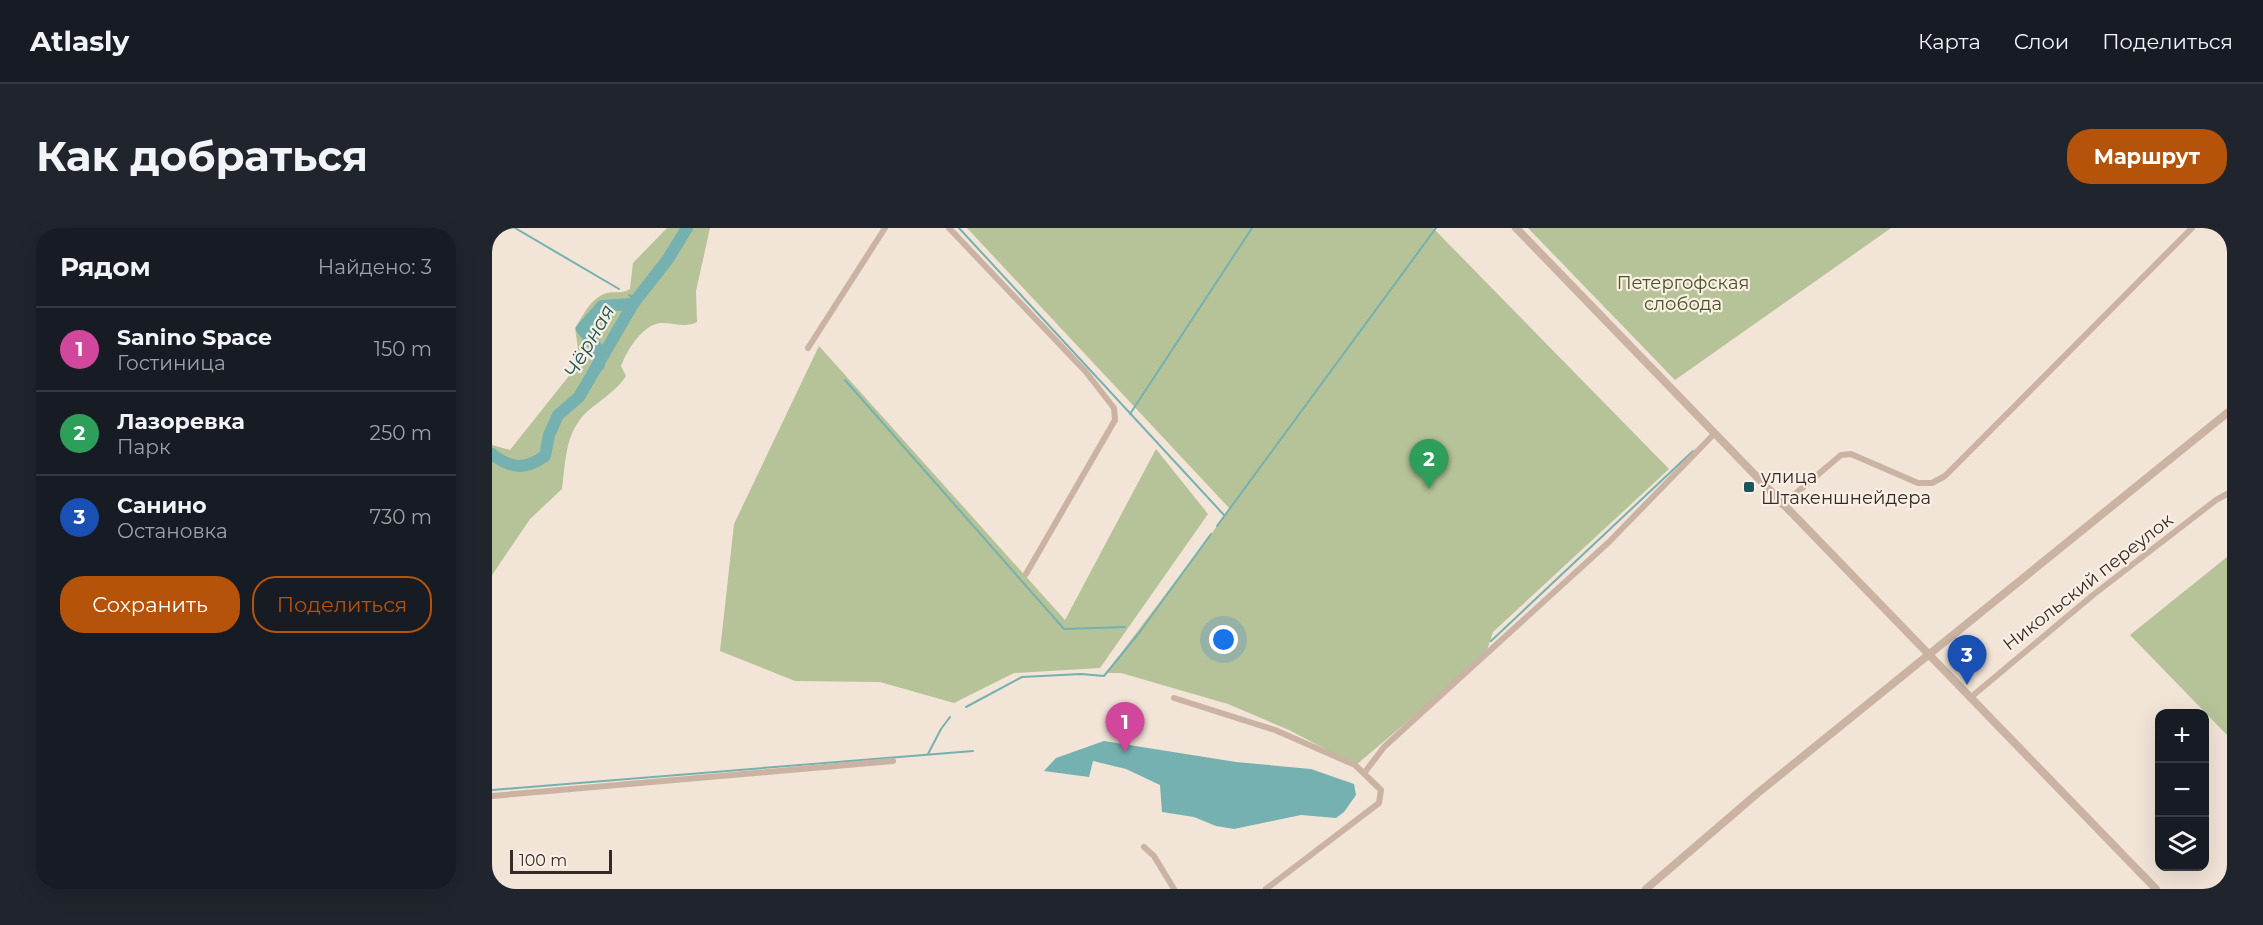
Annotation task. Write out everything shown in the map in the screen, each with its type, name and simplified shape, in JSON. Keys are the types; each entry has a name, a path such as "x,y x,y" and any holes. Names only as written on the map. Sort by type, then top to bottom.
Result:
{"street":[{"path":"808,348 885,228"},
{"path":"949,228 1065,350 1114,408 1115,420 1026,574"},
{"path":"1516,228 2156,889"},
{"path":"1782,505 1841,455 1851,454 1918,483 1932,483 1945,476 2192,228"},
{"path":"1646,889 1759,792 2227,413"},
{"path":"1365,772 1384,747 1609,542 1714,434"},
{"name":"Никольский переулок","path":"1970,698 2093,595 2216,500 2227,494"},
{"path":"1174,698 1275,730 1355,765 1365,772 1381,790 1379,803 1266,889"},
{"path":"492,796 893,761"},
{"path":"1144,847 1155,856 1174,889"}],"green space":[{"path":"667,228 710,228 696,291 697,322 685,325 656,324 637,338 621,366 626,376 615,389 584,415 574,428 566,454 562,489 530,519 492,575 492,445 510,450 580,362 575,328 588,308 601,295 630,289 633,263"},
{"path":"967,228 1433,228 1669,469 1493,632 1485,656 1356,765 1289,730 1228,704 1121,673 1106,673 1230,509"},
{"name":"Петергофская слобода","path":"1528,228 1891,228 1675,380"},
{"path":"819,346 1065,620 1156,449 1208,514 1100,668 1014,673 954,703 880,682 795,681 720,651 734,524"},
{"path":"2227,557 2227,735 2209,716 2209,709 2202,709 2130,635"}],"water":[{"path":"1104,741 1236,762 1311,769 1354,784 1356,795 1344,812 1336,818 1301,815 1234,829 1216,826 1194,817 1162,812 1160,785 1126,769 1093,761 1089,777 1044,771 1056,758"}],"waterway":[{"path":"515,228 619,289"},
{"name":"Чёрная","path":"492,454 505,463 518,466 531,464 545,456 549,435 558,415 579,397 633,304 668,259 687,228"},
{"path":"959,228 1224,515"},
{"path":"1130,414 1252,228"},
{"path":"1217,526 1436,228"},
{"path":"629,295 637,299"},
{"path":"599,365 598,349 582,329 602,306 633,304"},
{"path":"845,380 1064,629 1125,627"},
{"path":"1491,641 1693,451"},
{"path":"966,707 1022,677 1081,674 1104,676 1139,633 1211,534"},
{"path":"928,754 950,717"},
{"path":"492,790 973,751"}],"place":[{"name":"улица Штакеншнейдера","path":"1749,487"},
{"name":"Лазоревка","path":"1429,489"},
{"name":"Санино","path":"1967,685"},
{"name":"Sanino Space","path":"1125,752"}]}
